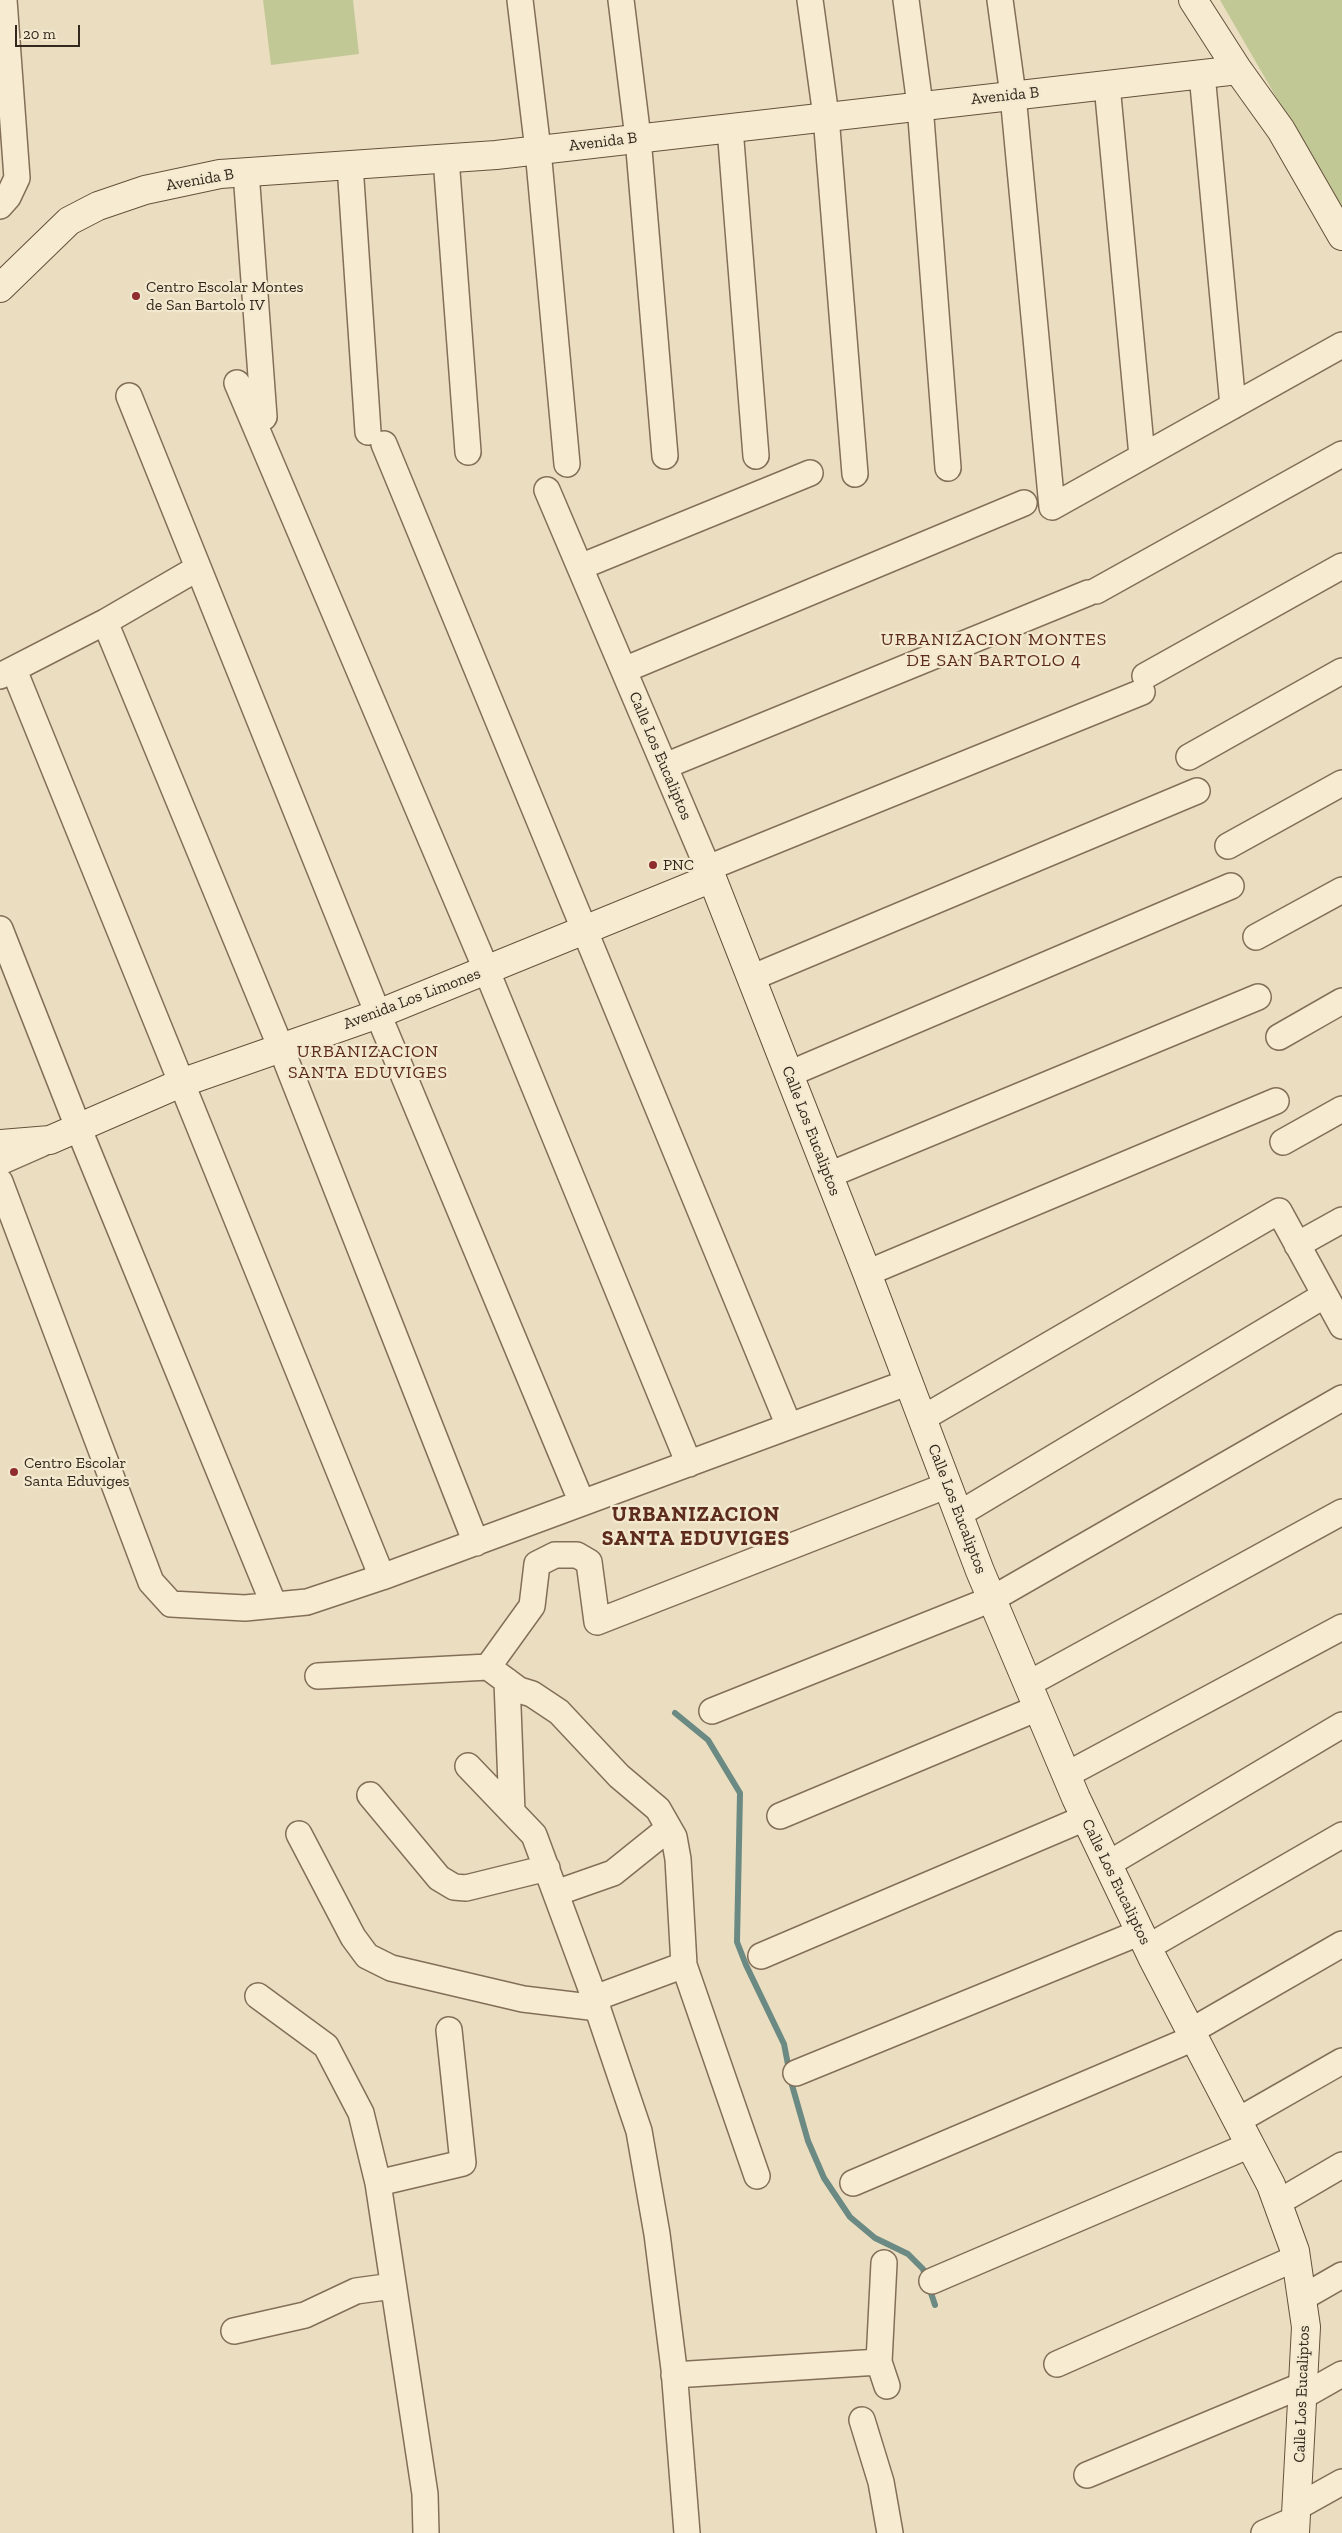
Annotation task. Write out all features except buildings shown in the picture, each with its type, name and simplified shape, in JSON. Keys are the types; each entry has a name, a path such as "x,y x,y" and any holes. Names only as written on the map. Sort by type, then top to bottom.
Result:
{"street":[{"path":"0,206 8,197 17,178 4,0"},
{"path":"520,0 538,150 567,464"},
{"path":"621,0 638,138 665,456"},
{"path":"810,0 826,116 854,474"},
{"path":"906,0 920,105 948,468"},
{"path":"1000,0 1013,95 1052,507 1342,345"},
{"path":"1193,0 1238,70 1282,130 1342,236"},
{"name":"Avenida B","path":"0,288 70,221 98,206 145,190 220,174 538,150 1238,70"},
{"path":"1202,74 1233,406"},
{"path":"1107,84 1142,456"},
{"path":"730,128 756,456"},
{"path":"446,158 468,452"},
{"path":"350,165 376,438 584,930 789,1426"},
{"path":"246,172 264,417"},
{"path":"237,382 486,969 689,1464"},
{"path":"129,396 378,1014 582,1503"},
{"path":"665,766 1092,592 1342,454"},
{"path":"580,567 810,473"},
{"name":"Calle Los Eucaliptos","path":"547,490 710,873 867,1273 958,1514 1066,1775 1145,1940 1271,2185 1296,2258 1306,2327 1296,2520"},
{"path":"624,670 1024,503"},
{"path":"710,873 1144,684 1342,566"},
{"path":"198,568 106,622 7,673 181,1083 382,1577"},
{"path":"106,622 281,1048 476,1543"},
{"path":"1189,757 1342,672"},
{"path":"1228,846 1342,783"},
{"path":"751,978 1197,791"},
{"name":"Avenida Los Limones","path":"0,1162 181,1083 378,1014 584,930 710,873"},
{"path":"789,1074 1231,886"},
{"path":"1256,937 1342,890"},
{"path":"0,930 78,1127 274,1605"},
{"path":"829,1175 1258,997"},
{"path":"1279,1036 1342,1001"},
{"path":"867,1273 1276,1101"},
{"path":"1283,1142 1342,1109"},
{"path":"0,1144 50,1140"},
{"path":"0,1182 151,1582 171,1604 245,1608 307,1602 476,1543 909,1382"},
{"path":"923,1418 1279,1211 1342,1326"},
{"path":"1297,1245 1342,1220"},
{"path":"958,1514 1325,1295"},
{"path":"712,1711 992,1599 1342,1398"},
{"path":"512,1812 498,1674 532,1606 537,1564 556,1555 577,1555 589,1562 598,1622 948,1485"},
{"path":"780,1816 1033,1696 1342,1512"},
{"path":"1066,1775 1342,1627"},
{"path":"318,1676 498,1674 519,1690 532,1694 559,1712 619,1776 658,1809 674,1837 678,1859 684,1965 757,2176"},
{"path":"1108,1864 1342,1725"},
{"path":"468,1766 534,1835 596,2003 639,2130 657,2234 674,2375 686,2533"},
{"path":"370,1795 439,1878 454,1887 466,1888 547,1868"},
{"path":"761,1956 1085,1818"},
{"path":"556,1893 613,1873 669,1828"},
{"path":"299,1834 353,1937 367,1956 391,1968 523,1999 596,2003 684,1965"},
{"path":"796,2074 1145,1940 1342,1835"},
{"path":"853,2183 1193,2035 1342,1944"},
{"path":"258,1996 326,2046 361,2113 378,2183 425,2494 426,2533"},
{"path":"378,2183 463,2163 449,2030"},
{"path":"1237,2121 1342,2061"},
{"path":"932,2281 1250,2145"},
{"path":"1277,2203 1342,2166"},
{"path":"1057,2364 1296,2258"},
{"path":"884,2263 879,2362 887,2386"},
{"path":"1302,2298 1342,2275"},
{"path":"234,2331 305,2315 356,2292 393,2286"},
{"path":"674,2375 879,2362"},
{"path":"1087,2475 1342,2374"},
{"path":"862,2420 881,2482 890,2533"},
{"path":"1264,2533 1296,2520 1342,2482"}],"green space":[{"path":"263,0 353,0 359,54 271,65"},
{"path":"1220,0 1342,0 1342,211"}],"waterway":[{"path":"675,1713 708,1740 740,1793 737,1942 784,2044 792,2085 808,2141 824,2178 850,2217 875,2238 908,2254 923,2269 935,2305"}],"place":[{"name":"Centro Escolar Montes de San Bartolo IV","path":"136,296"},
{"name":"PNC","path":"653,865"},
{"name":"Centro Escolar Santa Eduviges","path":"14,1472"}],"district":[{"name":"URBANIZACION MONTES DE SAN BARTOLO 4","path":"994,650"},
{"name":"URBANIZACION SANTA EDUVIGES","path":"368,1062"},
{"name":"URBANIZACION SANTA EDUVIGES","path":"696,1527"}]}
